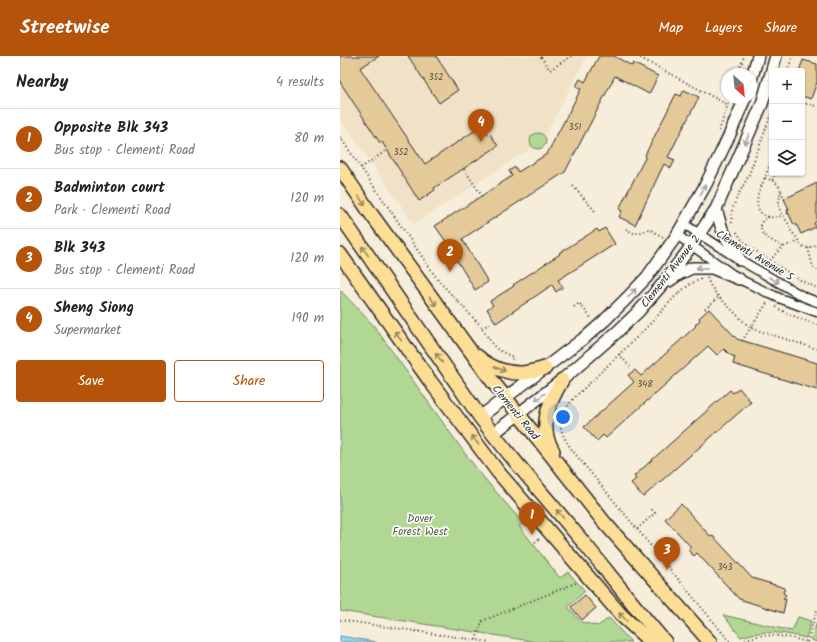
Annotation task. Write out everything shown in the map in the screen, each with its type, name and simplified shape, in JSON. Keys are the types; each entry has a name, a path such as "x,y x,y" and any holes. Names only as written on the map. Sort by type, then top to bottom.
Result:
{"main road":[{"path":"754,68 758,56"},
{"name":"Clementi Avenue 2","path":"493,434 562,380 616,333 639,311 660,287 692,246 716,209 736,164 763,101 776,56"},
{"name":"Clementi Avenue 2","path":"480,417 587,336 604,321 647,277 677,235 705,186 742,104"},
{"path":"718,157 720,161 726,164 736,164"},
{"name":"Clementi Road","path":"340,168 369,211 505,398 604,522 710,642"},
{"path":"716,209 722,229 740,260"},
{"path":"340,215 501,445 585,544 665,642"},
{"path":"340,254 498,472 621,615 652,642"},
{"path":"660,287 679,274 692,268 712,268 739,279"},
{"path":"468,349 482,361 508,372 523,373 545,368"},
{"path":"561,468 547,438 546,416 562,380"}],"street":[{"name":"Clementi Avenue 5","path":"684,224 740,260 804,297 817,302"},
{"path":"677,235 739,279 779,298 817,312"}],"path":[{"path":"541,57 550,70 571,56"},
{"path":"637,56 728,105 718,133"},
{"path":"740,68 744,56"},
{"path":"788,68 793,56"},
{"path":"805,104 816,106"},
{"path":"769,121 748,177 738,195 732,213 732,223 742,240 748,246 798,279 817,288"},
{"path":"340,137 438,280 479,324 493,345 498,350 513,357 511,362"},
{"path":"360,168 387,150"},
{"path":"769,168 758,194 757,204 758,210 765,216 770,217"},
{"path":"464,169 482,196"},
{"path":"772,180 774,176"},
{"path":"765,178 776,183 785,199"},
{"path":"573,186 595,211"},
{"path":"780,190 781,195 779,207 782,216 788,222 791,231 795,234 803,247 808,248 817,244"},
{"path":"783,247 766,237 760,227 761,222 764,219 782,216 788,213"},
{"path":"626,229 635,234 649,229 663,237"},
{"path":"770,261 777,251 783,247 799,242"},
{"path":"808,248 813,267 817,270"},
{"path":"730,642 572,450 564,439 561,429 561,419 565,410 574,398 652,322 674,297 698,280 706,277 719,297 750,328 817,349"},
{"path":"705,310 719,297"},
{"path":"574,307 579,303 593,320"},
{"path":"742,341 767,303"},
{"path":"482,328 491,323"},
{"path":"619,354 630,366"},
{"path":"637,529 655,513 650,508"},
{"path":"535,542 542,537"},
{"path":"476,640 482,621 580,582"},
{"path":"742,642 753,637 769,635 784,636 808,642 817,610"},
{"path":"340,620 490,642"}],"shaded area":[{"path":"340,56 587,56 542,141 414,224 340,118"}],"green space":[{"path":"538,133 544,135 546,141 544,147 538,149 532,147 530,141 532,135"},
{"name":"Dover Forest West","path":"340,290 374,326 466,455 523,523 519,526 560,578 568,572 585,591 568,607 581,622 598,626 609,618 631,642 537,642 340,611"},
{"path":"723,615 792,631 798,617 811,621 806,638 781,633 766,632 741,637"},
{"path":"817,622 817,642 811,640"}],"water":[{"path":"340,636 376,642 340,642"}],"building":[{"path":"340,56 379,56 360,68 425,164 480,127 483,130 485,129 489,135 490,134 498,146 434,188 435,190 419,201 382,142 380,143 340,82"},
{"path":"408,56 436,56 458,90 439,103"},
{"path":"599,56 614,56 632,66 633,63 658,76 649,94 615,76 565,172 462,239 488,282 475,290 455,257 458,255 449,241 447,243 435,226 512,176 509,171 515,167 518,172 547,154 581,89 576,86 580,79 585,82"},
{"path":"803,60 817,64 817,82 811,99 805,97 805,68 800,68"},
{"path":"684,90 699,97 668,157 675,160 671,168 664,164 635,225 619,217 622,211 619,209 676,94 681,96"},
{"path":"817,183 817,221 814,223 816,227 801,234 796,224 794,225 784,199"},
{"path":"605,228 615,244 558,280 563,287 556,292 552,285 496,323 487,309 493,305 490,301 560,254 559,253 597,229 599,232"},
{"path":"709,309 737,339 817,363 817,390 733,364 735,357 730,355 724,349 717,355 708,346 606,438 603,435 597,441 584,427 634,382 628,375 635,370 641,376 696,326 695,325 700,320 699,318"},
{"path":"739,388 751,402 643,497 631,483 636,479 634,476 730,390 733,393"},
{"path":"681,504 752,578 785,588 783,593 786,595 783,599 786,599 783,613 739,599 697,553 694,556 688,550 691,547 665,519"},
{"path":"585,595 596,608 582,620 571,607"}],"place":[{"name":"Sheng Siong","path":"481,142"},
{"name":"Badminton court","path":"450,272"},
{"name":"Opposite Blk 343","path":"532,535"},
{"name":"Blk 343","path":"667,570"}]}
